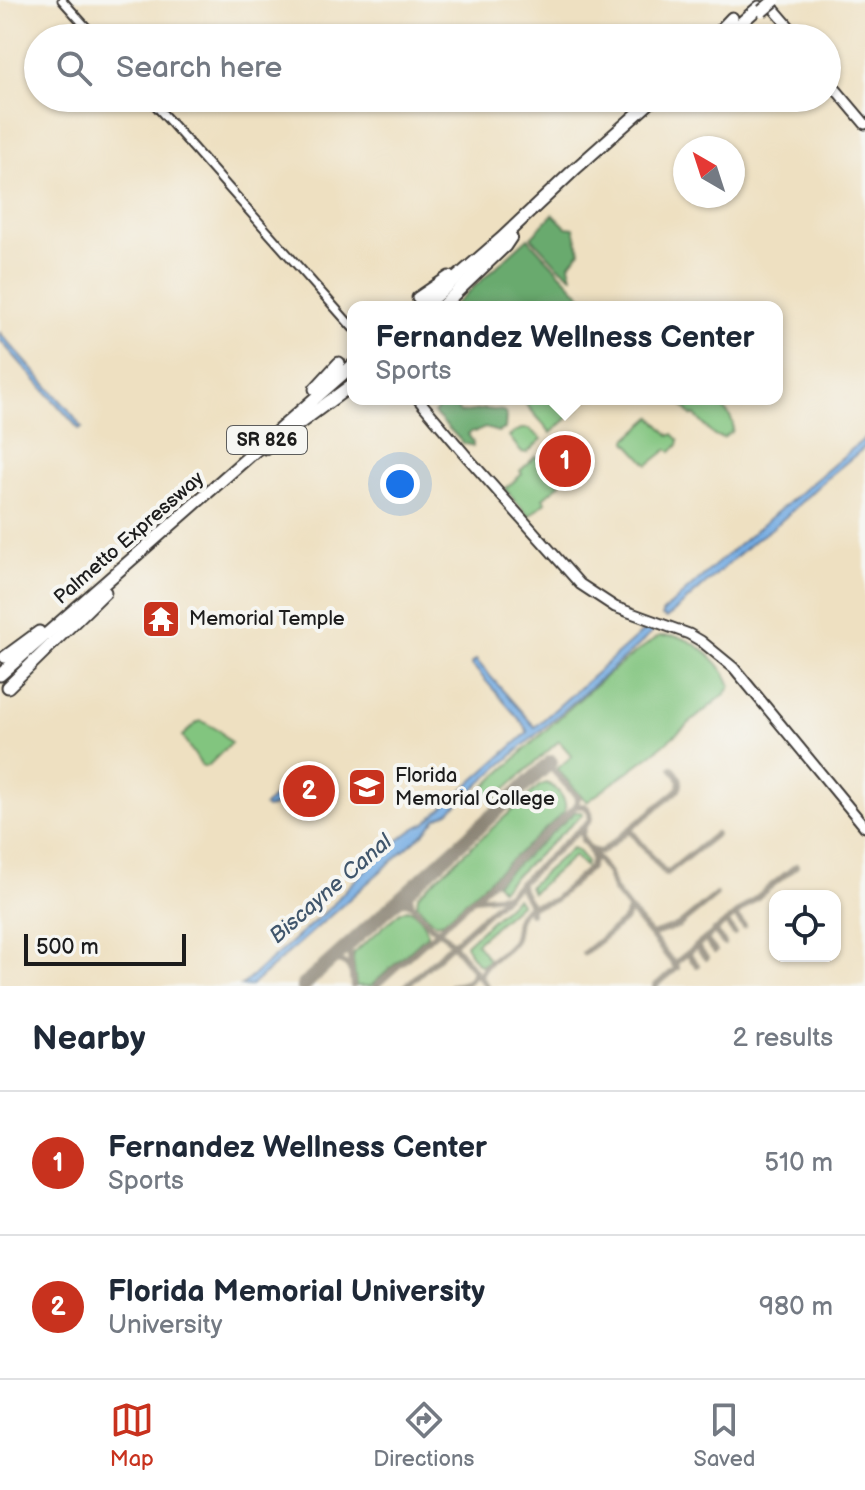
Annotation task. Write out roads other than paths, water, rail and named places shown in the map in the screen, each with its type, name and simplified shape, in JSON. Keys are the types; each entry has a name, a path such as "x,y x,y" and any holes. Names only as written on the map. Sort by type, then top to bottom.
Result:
{"highway":[{"path":"740,24 763,4 775,0"},
{"path":"744,24 763,4"},
{"path":"726,24 732,18"},
{"path":"439,301 640,112"},
{"path":"576,172 643,112"},
{"path":"422,301 507,238"},
{"path":"447,301 505,246 507,238"},
{"path":"250,455 339,363"},
{"name":"Palmetto Expressway","path":"183,518 347,370"},
{"name":"Palmetto Expressway","path":"0,675 347,377"},
{"path":"266,449 347,388"},
{"path":"5,657 107,584"},
{"path":"4,684 101,597 107,584"}],"main road":[{"path":"62,0 83,24"},
{"path":"763,4 780,24"},
{"path":"763,4 784,24"},
{"path":"841,88 865,116"},
{"path":"841,96 865,124"},
{"path":"161,112 347,321"},
{"path":"421,405 580,584 615,607 689,634 725,661 865,830"}],"water":[{"path":"0,333 82,428 79,429 0,340"},
{"path":"865,438 865,447 783,519 667,618 662,616 712,568"},
{"path":"650,625 655,630 638,646 449,812 437,818 251,986 241,986 333,905 391,847 424,824 528,732 471,664 476,660 535,727"},
{"path":"300,769 317,781 318,789 312,799 304,795 298,801 293,795 286,795 272,807 266,808 264,806 276,791 290,782"}],"place":[{"name":"Fernandez Wellness Center","path":"565,461"},
{"name":"Memorial Temple","path":"161,619"},
{"name":"Florida Memorial College","path":"367,787"},
{"name":"Florida Memorial University","path":"309,791"}],"water label":[{"name":"Biscayne Canal","path":"331,889"}]}
